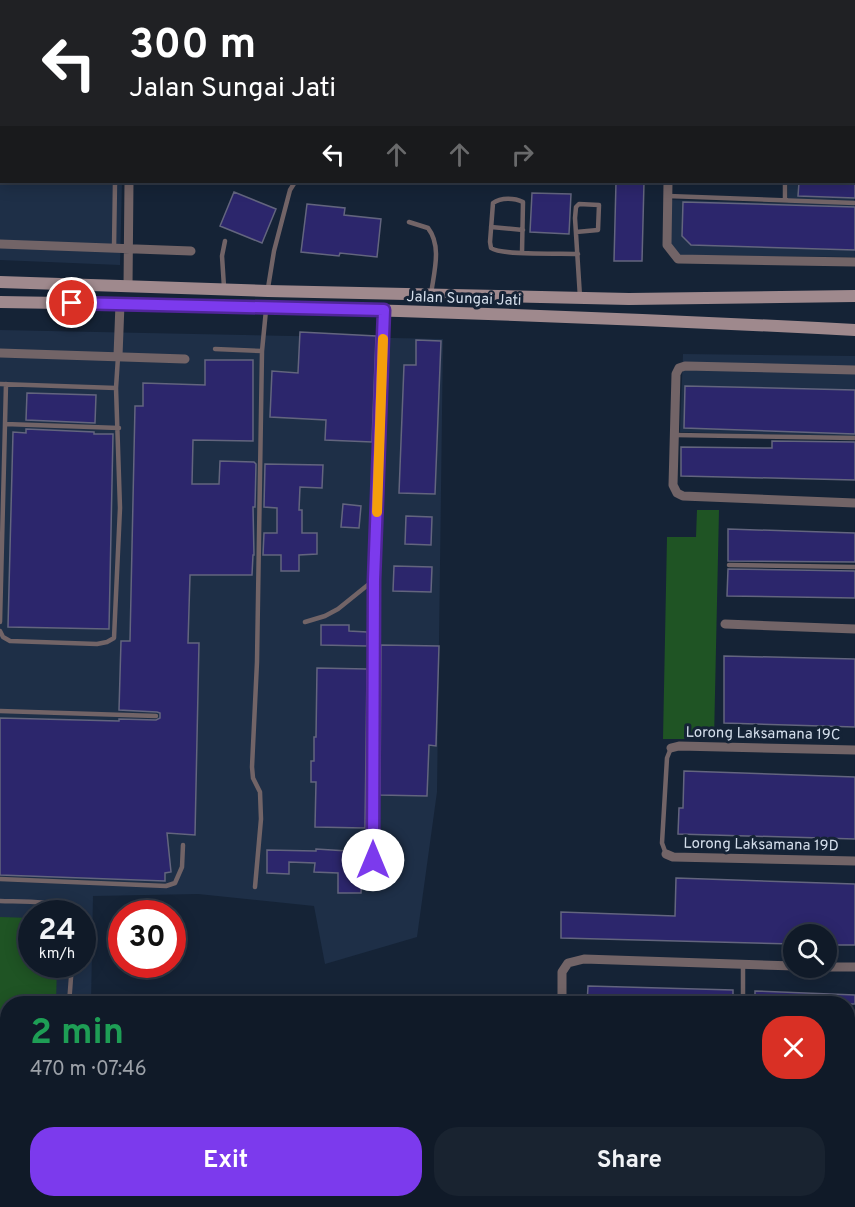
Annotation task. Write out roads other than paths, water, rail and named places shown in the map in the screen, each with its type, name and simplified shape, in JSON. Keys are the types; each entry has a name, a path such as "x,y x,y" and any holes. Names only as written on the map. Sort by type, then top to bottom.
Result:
{"main road":[{"name":"Jalan Sungai Jati","path":"0,282 224,290 580,298 855,296"},
{"name":"Jalan Sungai Jati","path":"0,302 629,318 855,330"}],"street":[{"path":"128,286 129,183"},
{"path":"668,183 667,245 678,259 855,262"},
{"path":"0,244 190,251"},
{"path":"118,356 120,304"},
{"path":"373,860 374,580 384,310"},
{"path":"0,353 185,359"},
{"path":"855,370 685,366 679,368 675,374 673,485 677,494 683,496 855,503"},
{"path":"725,624 855,629"},
{"name":"Lorong Laksamana 19C","path":"671,748 679,746 855,750"},
{"name":"Lorong Laksamana 19D","path":"666,854 673,857 855,861"},
{"path":"562,996 562,972 568,963 584,959 783,966"},
{"path":"837,967 855,967"}],"lane":[{"path":"114,248 116,183"},
{"path":"268,291 274,251 290,190 294,183"},
{"path":"785,183 785,200"},
{"path":"668,196 855,203"},
{"path":"522,253 524,205 521,200 500,199 493,203 491,227 491,248 496,252 522,253 578,254"},
{"path":"576,232 598,230 599,205 577,204 576,232 580,298"},
{"path":"410,222 428,228 436,240 431,294"},
{"path":"491,227 523,230"},
{"path":"224,290 222,256 225,241"},
{"path":"255,887 261,819 260,792 253,778 252,767 262,351 267,307"},
{"path":"215,349 262,351"},
{"path":"0,631 3,637 10,641 97,644 114,638 120,507 116,388 118,356"},
{"path":"0,384 116,388"},
{"path":"0,622 6,384"},
{"path":"5,424 119,428"},
{"path":"675,435 855,438"},
{"path":"729,565 855,567"},
{"path":"305,622 338,609 374,580"},
{"path":"0,711 156,716"},
{"path":"666,854 662,843 667,758 671,748"},
{"path":"0,879 166,886 175,883 182,867 183,845"},
{"path":"0,901 18,902"},
{"path":"743,996 744,965"},
{"path":"70,996 71,978"}]}
